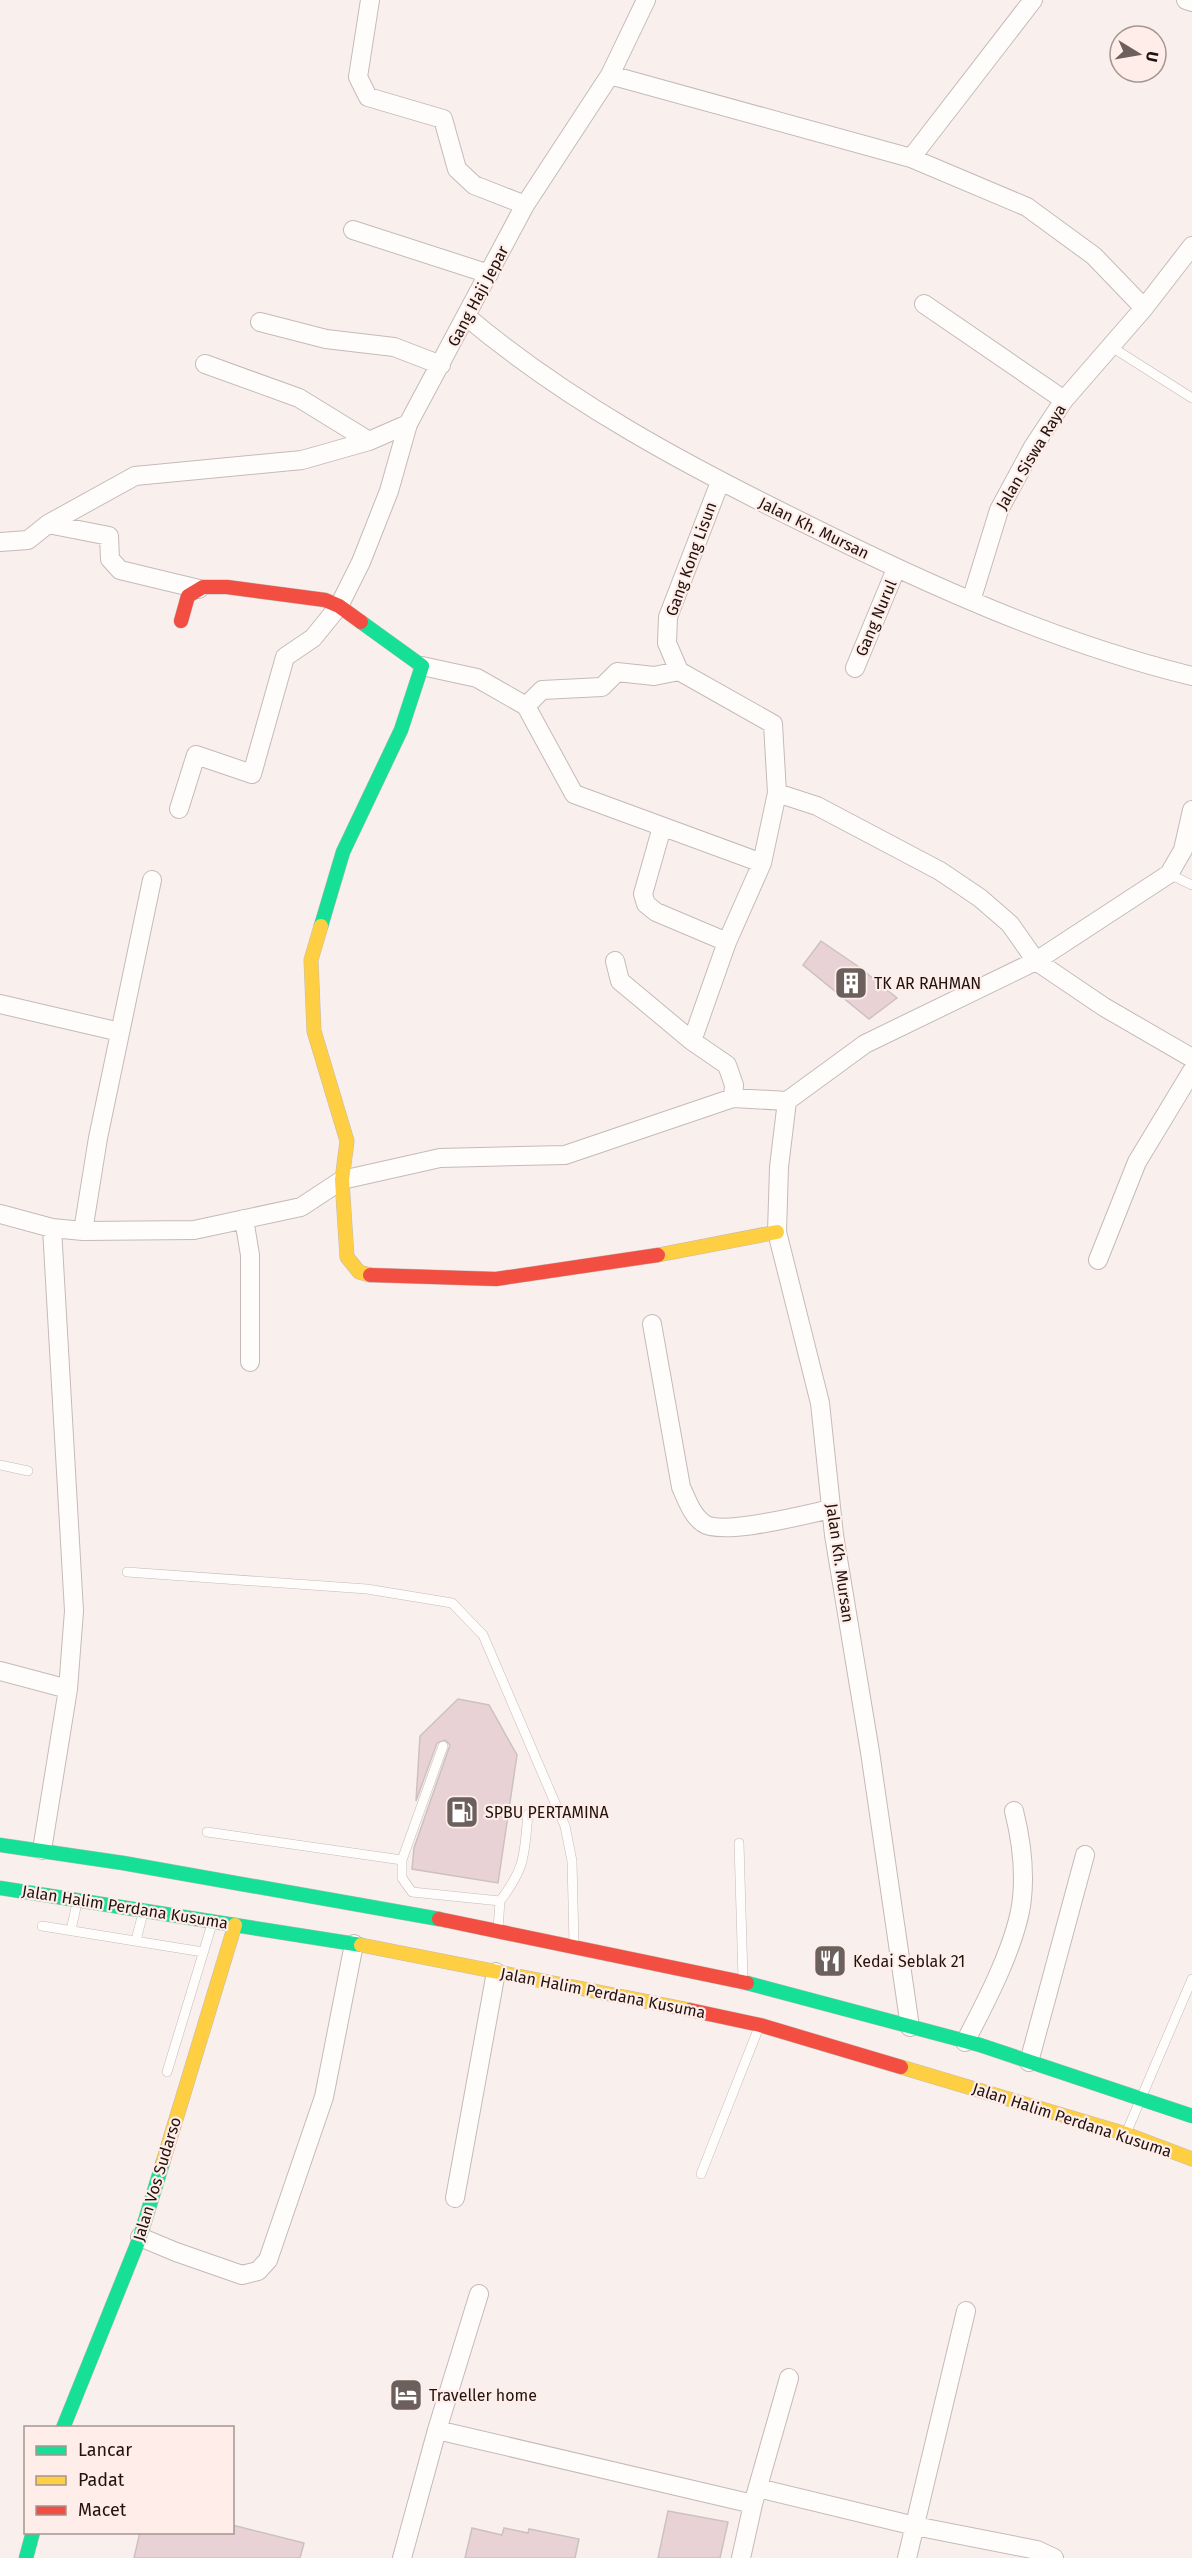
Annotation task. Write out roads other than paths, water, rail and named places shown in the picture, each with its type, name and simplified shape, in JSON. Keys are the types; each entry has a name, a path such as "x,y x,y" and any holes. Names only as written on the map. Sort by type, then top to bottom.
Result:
{"main road":[{"path":"181,621 188,596 200,589 227,586 325,600 339,606 422,666 401,730 343,852 310,960 314,1031 347,1141 342,1180 348,1257 359,1272 376,1276 496,1279 628,1261 777,1232"},
{"path":"0,1845 42,1850 498,1929 743,1981 910,2026 1141,2097 1192,2116"},
{"name":"Jalan Halim Perdana Kusuma","path":"0,1888 354,1944 760,2025 1126,2134 1192,2159"},
{"name":"Jalan Vos Sudarso","path":"63,2426 140,2237 236,1925"},
{"path":"26,2558 32,2534"}],"street":[{"path":"370,0 358,77 368,96 443,119 457,170 474,185 525,205"},
{"name":"Gang Haji Jepar","path":"179,809 196,755 252,774 285,657 313,638 339,606 361,562 389,491 408,424 468,317 525,205 610,75 646,0"},
{"path":"1186,0 1192,2"},
{"path":"910,158 1026,2"},
{"path":"610,75 910,158 1028,207 1094,255 1144,308"},
{"path":"352,230 489,274"},
{"name":"Jalan Siswa Raya","path":"971,601 999,510 1033,447 1064,400 1144,308 1192,246"},
{"path":"924,304 1064,400"},
{"name":"Jalan Kh. Mursan","path":"468,317 516,357 605,415 720,482 896,569 971,601 1124,659 1192,676"},
{"path":"261,322 326,339 393,347 441,365"},
{"path":"205,364 299,398 369,441"},
{"path":"0,542 28,540 48,524 135,476 302,460 369,441 408,424"},
{"name":"Gang Kong Lisun","path":"680,672 667,643 668,617 720,482"},
{"path":"48,524 109,536 110,559 120,570 200,589"},
{"name":"Gang Nurul","path":"855,668 896,569"},
{"path":"422,666 477,678 526,706 574,794 762,863"},
{"path":"526,706 542,690 602,687 617,672 654,676 680,672 773,724 777,793 762,863 727,942 692,1041"},
{"path":"777,793 817,806 948,876 980,898 1010,924 1036,961 1104,1006 1192,1058"},
{"path":"0,1214 52,1227 83,1231 194,1230 301,1207 342,1180 440,1158 565,1155 733,1098 787,1101 865,1044 1036,961 1169,874 1183,850 1192,810"},
{"path":"662,827 643,894 646,904 656,912 727,942"},
{"path":"83,1231 120,1032 152,880"},
{"path":"615,961 620,981 692,1041 727,1065 734,1084 733,1098"},
{"path":"0,1004 120,1032"},
{"path":"1098,1260 1137,1162 1192,1071"},
{"name":"Jalan Kh. Mursan","path":"787,1101 779,1167 777,1232 820,1403 831,1509 910,2026"},
{"path":"244,1219 250,1255 250,1362"},
{"path":"42,1850 68,1689 74,1592 52,1227"},
{"path":"652,1324 681,1487 691,1510 704,1525 730,1529 831,1509"},
{"path":"0,1671 68,1689"},
{"path":"964,2043 990,1994 1022,1900 1023,1873 1014,1811"},
{"path":"1029,2062 1085,1855"},
{"path":"140,2237 242,2275 258,2271 268,2260 324,2097 354,1944"},
{"path":"455,2198 496,1972"},
{"path":"402,2558 437,2430 479,2294"},
{"path":"907,2558 966,2311"},
{"path":"741,2558 755,2496 789,2378"},
{"path":"437,2430 755,2496 1037,2550 1054,2558"}],"lane":[{"path":"1110,346 1192,398"},
{"path":"1169,874 1192,885"},
{"path":"0,1465 28,1471"},
{"path":"127,1572 366,1589 452,1603 483,1635 565,1826 572,1861 574,1944"},
{"path":"412,1893 402,1878 402,1860 443,1746"},
{"path":"498,1929 500,1901 517,1880 523,1861 528,1814"},
{"path":"207,1833 402,1860"},
{"path":"740,1843 743,1981"},
{"path":"412,1893 500,1901"},
{"path":"404,1913 412,1893"},
{"path":"71,1930 78,1899"},
{"path":"136,1940 144,1910"},
{"path":"167,2072 213,1922"},
{"path":"42,1926 203,1952"},
{"path":"1126,2134 1192,1979"},
{"path":"701,2174 760,2025"}],"place":[{"name":"TK AR RAHMAN","path":"851,983"},
{"name":"SPBU PERTAMINA","path":"462,1812"},
{"name":"Kedai Seblak 21","path":"830,1961"},
{"name":"Traveller home","path":"406,2395"}]}
